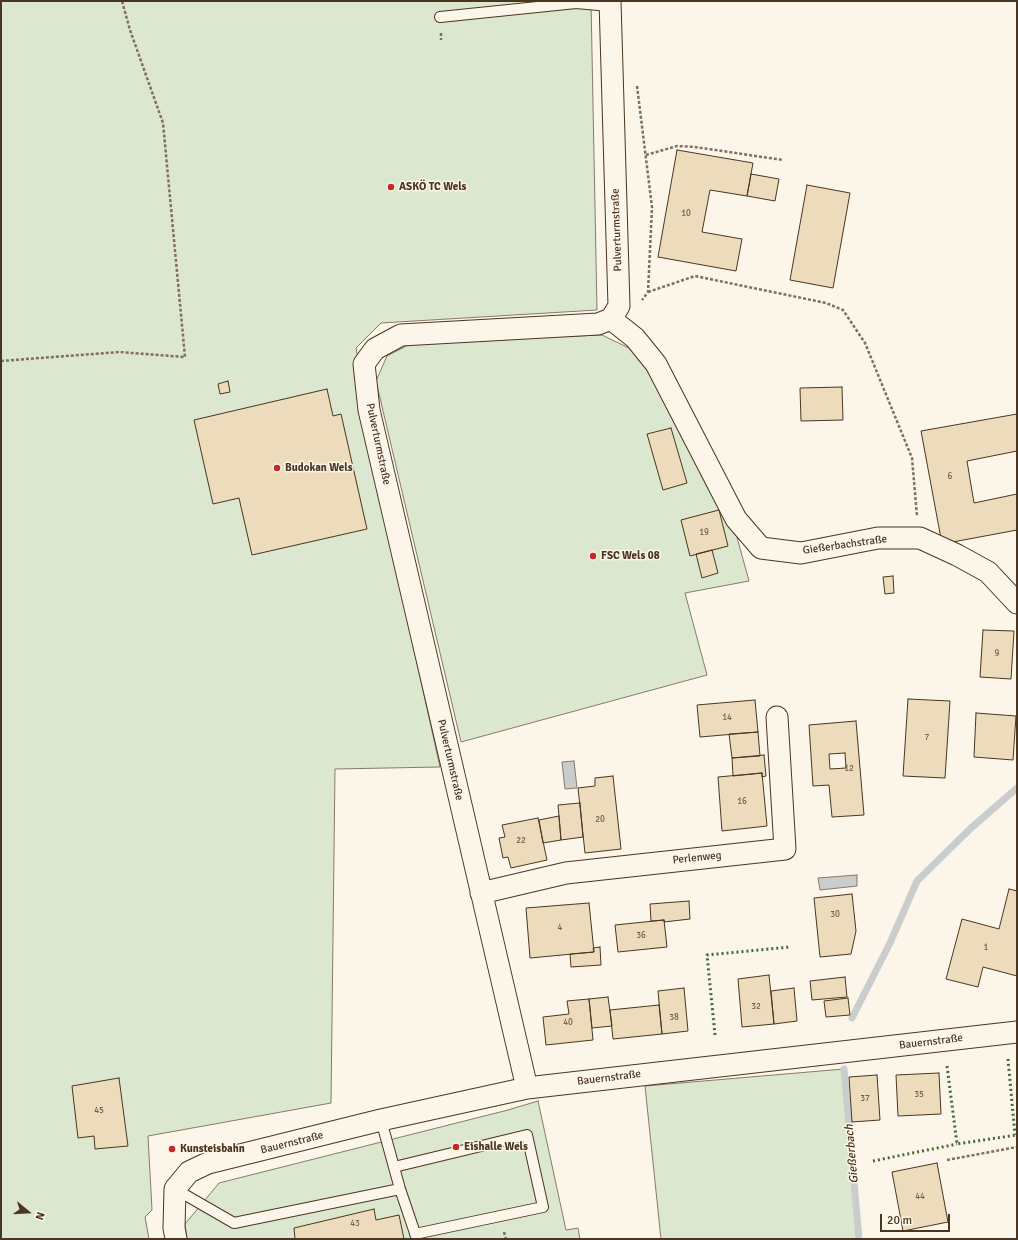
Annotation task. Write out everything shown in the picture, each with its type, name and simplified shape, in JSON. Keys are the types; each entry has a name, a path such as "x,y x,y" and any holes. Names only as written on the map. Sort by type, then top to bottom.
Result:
{"street":[{"name":"Pulverturmstraße","path":"527,1088 369,410 364,364 375,350 401,335 598,324 615,312 610,4"},
{"name":"Gießerbachstraße","path":"615,312 656,364 736,519 761,548 801,553 878,538 920,538 957,555 988,572 1017,603"},
{"name":"Perlenweg","path":"481,894 566,873 785,849 777,717"},
{"name":"Bauernstraße","path":"175,1189 189,1172 208,1163 381,1120 527,1088 1017,1032"},
{"path":"175,1189 174,1228 176,1239"}],"lane":[{"path":"440,17 576,3 610,4"},
{"path":"381,1120 394,1167 400,1188 416,1236 543,1207 527,1135 394,1167"},
{"path":"175,1189 234,1223 400,1188"}],"path":[{"path":"1,361 120,352 185,357 163,123 130,30 122,1"},
{"path":"615,312 642,301 648,292 652,208 637,85"},
{"path":"646,155 677,146 695,147 783,160"},
{"path":"648,292 696,276 826,303 843,310 865,343 912,458 920,538"},
{"path":"947,1160 1017,1147"}],"green space":[{"path":"1,1 591,1 597,310 381,323 356,348 392,551 440,767 335,769 331,1103 148,1136 152,1210 145,1217 149,1239 1,1239"},
{"name":"FSC Wels 08","path":"602,335 631,349 650,369 735,530 749,581 685,593 707,675 461,742 376,381 387,356 414,342"},
{"path":"844,1069 859,1239 661,1239 645,1086"},
{"name":"Eishalle Wels","path":"538,1101 566,1230 578,1228 580,1239 187,1239 185,1224 219,1183 508,1110"}],"shaded area":[{"path":"574,761 577,788 565,789 562,762"},
{"path":"857,875 857,886 820,890 818,878"}],"building":[{"path":"677,150 753,163 747,196 710,190 702,232 742,239 736,271 658,257"},
{"path":"751,174 779,179 775,201 747,196"},
{"path":"807,185 850,193 833,288 790,280"},
{"path":"228,381 230,392 220,394 218,384"},
{"path":"842,387 843,420 801,421 800,388"},
{"path":"327,389 333,416 341,414 367,529 252,555 239,498 213,504 194,420"},
{"path":"1017,414 1017,451 967,461 974,503 1017,494 1017,530 942,544 921,431"},
{"path":"671,428 687,483 663,490 647,434"},
{"path":"719,510 728,546 690,556 681,520"},
{"path":"712,550 718,573 702,578 696,554"},
{"path":"893,576 894,593 885,594 883,577"},
{"path":"983,630 1014,631 1011,679 980,677"},
{"path":"908,699 950,701 945,778 903,776"},
{"path":"755,700 758,732 700,737 697,705"},
{"path":"976,713 1016,716 1013,760 974,757"},
{"path":"856,721 864,815 832,817 829,785 813,786 809,725","holes":["845,753 846,768 830,769 829,754"]},
{"path":"758,732 760,756 732,758 729,734"},
{"path":"764,755 766,776 762,777 762,773 733,776 732,758"},
{"path":"762,773 767,826 722,831 718,777"},
{"path":"613,776 621,849 585,853 578,788 595,786 595,778"},
{"path":"580,803 583,837 561,840 558,805"},
{"path":"559,816 561,840 543,843 539,820"},
{"path":"538,818 547,860 511,868 508,857 503,858 499,838 505,837 502,825"},
{"path":"1009,889 1017,891 1017,976 983,967 978,987 946,979 962,919 999,929"},
{"path":"852,894 856,931 851,954 820,957 814,898"},
{"path":"689,901 690,919 664,922 664,920 651,921 650,904"},
{"path":"589,903 594,952 530,958 526,908"},
{"path":"664,920 667,947 618,952 615,925"},
{"path":"600,947 601,965 571,967 570,954 594,952 593,948"},
{"path":"769,975 774,1024 742,1027 738,979"},
{"path":"845,977 847,997 812,1000 810,981"},
{"path":"684,988 688,1031 662,1034 658,991"},
{"path":"794,988 797,1021 774,1024 771,991"},
{"path":"608,997 612,1026 592,1028 589,999"},
{"path":"848,998 850,1015 826,1017 824,1001"},
{"path":"589,999 593,1040 546,1045 543,1017 569,1014 567,1001"},
{"path":"659,1005 662,1034 613,1039 610,1010"},
{"path":"939,1073 941,1114 898,1116 896,1075"},
{"path":"877,1075 880,1120 852,1122 849,1077"},
{"path":"119,1078 128,1146 95,1149 94,1136 78,1138 72,1086"},
{"path":"937,1163 948,1222 903,1231 892,1172"},
{"path":"374,1209 376,1220 399,1215 404,1239 295,1239 294,1228"}],"waterway":[{"path":"852,1018 890,943 917,881 970,829 1017,788"},
{"name":"Gießerbach","path":"844,1069 859,1239"}],"hedge":[{"path":"715,1035 707,955 790,947"},
{"path":"1008,1059 1015,1135"},
{"path":"947,1066 957,1144 1017,1135"},
{"path":"873,1161 957,1144"}],"place":[{"name":"ASKÖ TC Wels","path":"391,187"},
{"name":"Budokan Wels","path":"277,468"},
{"name":"FSC Wels 08","path":"593,556"},
{"name":"Eishalle Wels","path":"456,1147"},
{"name":"Kunsteisbahn","path":"172,1149"}]}
